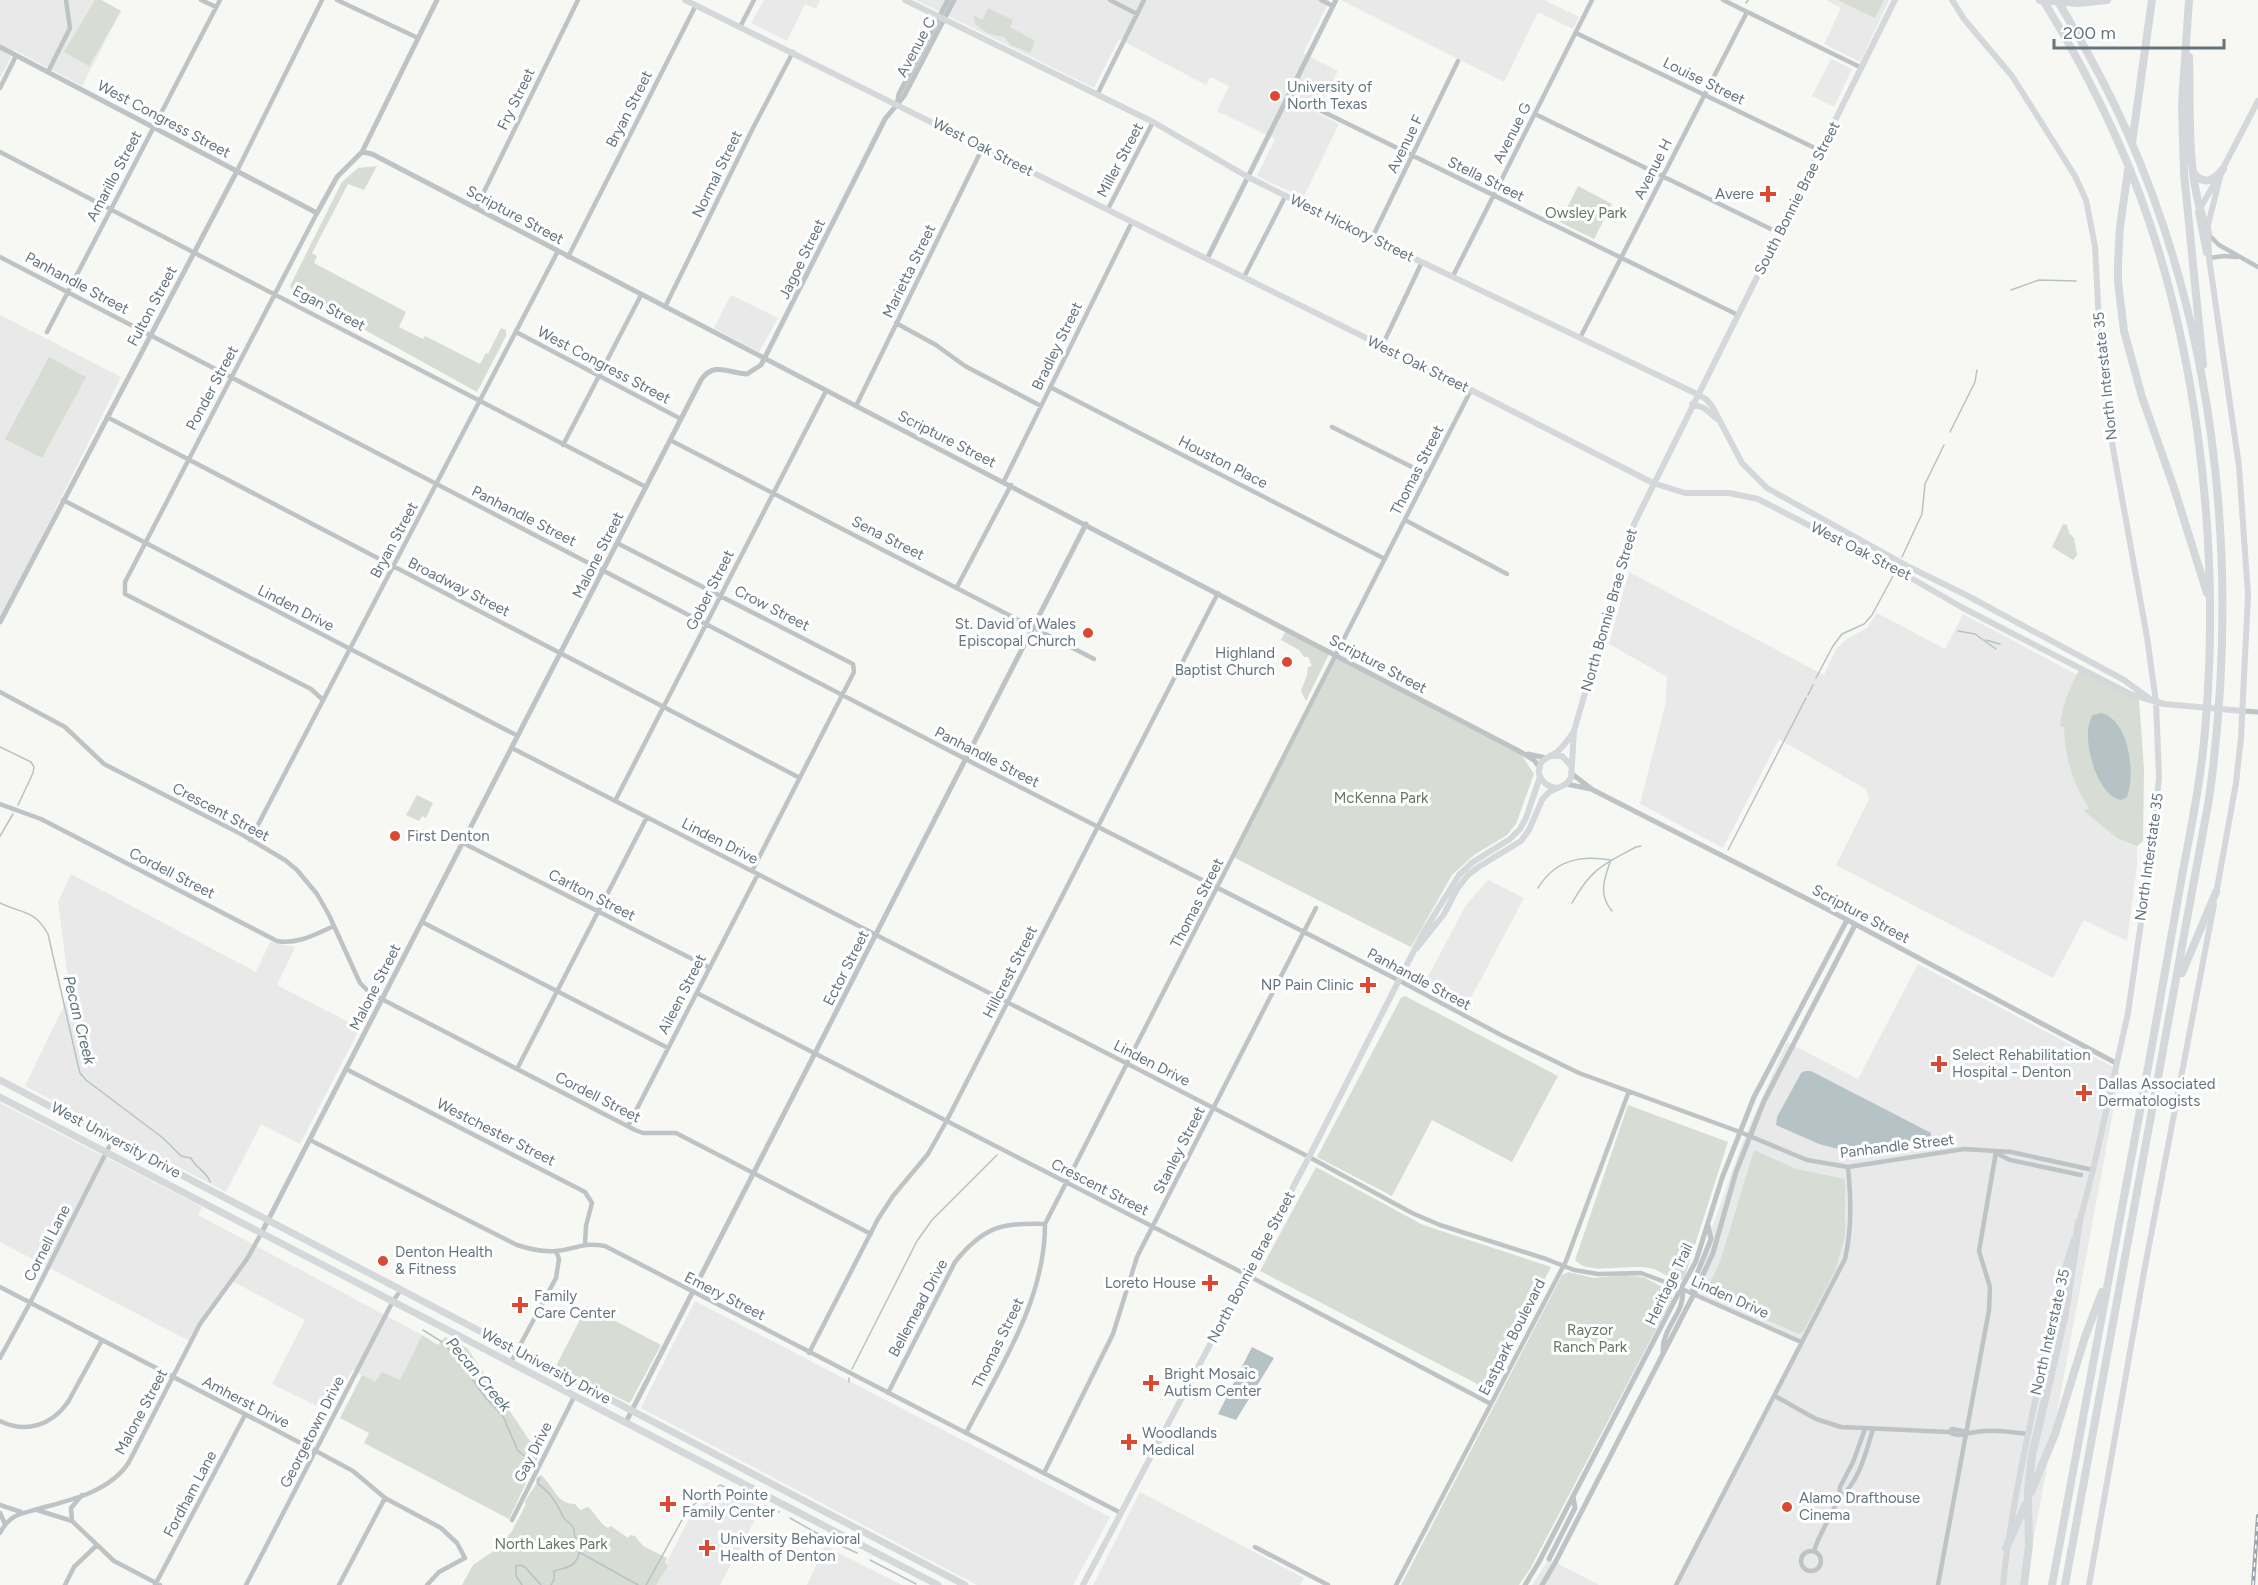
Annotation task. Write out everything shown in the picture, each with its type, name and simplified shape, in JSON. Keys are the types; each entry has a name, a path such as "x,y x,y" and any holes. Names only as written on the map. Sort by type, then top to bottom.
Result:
{"highway":[{"path":"2041,0 2078,3 2107,0"},
{"path":"2041,0 2069,43 2116,135 2153,234 2185,362 2195,419 2207,528 2210,599 2205,735 2190,835 2052,1585"},
{"path":"2057,0 2114,105 2149,186 2184,304 2206,411"},
{"path":"2152,0 2120,227 2118,282 2124,331 2135,375 2195,553 2202,581 2210,599"},
{"path":"2065,1585 2172,1008 2217,736 2221,683 2222,561 2216,480 2206,411 2184,172 2182,104 2188,0"},
{"path":"2187,11 2189,114 2193,172 2199,208 2208,233"},
{"path":"2193,172 2200,179 2208,181 2216,178 2223,169"},
{"path":"2172,1008 2191,948 2216,892"},
{"path":"2024,1585 2032,1455 2064,1314 2079,1222"},
{"path":"2006,1548 2055,1434 2085,1337 2110,1269"}],"main road":[{"name":"West Oak Street","path":"685,0 1471,390 1653,483 1685,493 1729,493 1758,499 1887,564 1963,608 2130,694 2156,702 2243,711"},
{"name":"West Hickory Street","path":"905,0 1153,122 1248,177 1697,394 1712,406 1742,463 1767,488"},
{"name":"South Bonnie Brae Street","path":"1697,394 1895,0"},
{"name":"North Interstate 35","path":"1952,0 1964,19 2007,69 2078,182 2090,214 2095,246 2100,341 2111,436 2147,637 2156,702 2159,778 2151,853 2128,1013 2093,1170 2056,1299 2006,1548 2003,1585"},
{"path":"2209,258 2206,255 2199,208 2223,169 2258,101"},
{"path":"2089,1585 2144,1272 2236,783 2243,711 2248,595 2244,512 2209,258 2208,233 2211,210 2223,169"},
{"name":"North Bonnie Brae Street","path":"1549,757 1567,743 1574,731 1604,635 1631,532 1697,394"},
{"path":"1692,404 1704,408 1719,422"},
{"name":"West Oak Street","path":"1767,488 1909,567 2109,672 2156,702"},
{"path":"1758,499 1767,488"},
{"path":"2104,681 2109,672"},
{"name":"North Bonnie Brae Street","path":"1572,770 1574,731"},
{"path":"1562,756 1572,770 1563,786 1546,785 1540,777 1540,768 1549,757 1562,756"},
{"name":"North Bonnie Brae Street","path":"1083,1585 1309,1157 1423,933 1459,875 1473,862 1510,839 1520,829 1540,777"},
{"name":"North Bonnie Brae Street","path":"1417,948 1439,920 1468,875 1521,841 1529,830 1542,800 1549,792 1563,786"},
{"name":"West University Drive","path":"0,1080 964,1585"},
{"name":"West University Drive","path":"0,1097 938,1585"},
{"path":"867,1548 872,1537"}],"street":[{"path":"48,72 70,28 66,0"},
{"path":"201,0 216,7"},
{"name":"Amarillo Street","path":"47,332 220,0"},
{"name":"Fulton Street","path":"0,622 237,171 322,0"},
{"path":"336,0 418,38"},
{"name":"Ponder Street","path":"323,700 311,688 125,594 125,582 317,213 337,177 362,152 436,0"},
{"name":"Fry Street","path":"476,208 578,0"},
{"path":"740,27 754,0"},
{"path":"942,18 948,0"},
{"name":"Avenue C","path":"942,18 954,0"},
{"path":"1110,0 1137,14"},
{"path":"1097,95 1144,0"},
{"path":"1207,259 1335,3 1322,0"},
{"name":"Avenue G","path":"1453,276 1592,0"},
{"path":"1723,0 1862,68"},
{"name":"Bryan Street","path":"568,257 696,5"},
{"name":"Avenue H","path":"1580,338 1747,12"},
{"name":"Jagoe Street","path":"765,360 885,119 897,104 899,94 942,18"},
{"name":"Louise Street","path":"1576,33 1821,151"},
{"name":"West Congress Street","path":"0,47 317,213"},
{"name":"Normal Street","path":"665,307 738,157 793,52"},
{"path":"0,87 16,56"},
{"name":"Avenue F","path":"1372,238 1458,61"},
{"name":"Stella Street","path":"1289,95 1737,315"},
{"path":"1535,114 1779,233"},
{"name":"Miller Street","path":"1108,209 1153,122"},
{"name":"Marietta Street","path":"856,406 983,147"},
{"name":"Egan Street","path":"0,152 646,487"},
{"name":"Scripture Street","path":"362,152 372,154 1335,654 1519,751 1534,760 1540,768"},
{"path":"1244,277 1286,195"},
{"name":"Bradley Street","path":"1004,481 1132,222"},
{"path":"2208,233 2214,242 2258,267"},
{"name":"Bryan Street","path":"250,840 558,251"},
{"path":"2209,258 2228,256 2243,259"},
{"name":"Panhandle Street","path":"0,257 966,760 1579,1073 1740,1132 1807,1160 1848,1167 1948,1150 1980,1150 2011,1152 2093,1170"},
{"path":"1382,346 1422,262"},
{"path":"563,445 641,295"},
{"path":"896,323 936,345 965,366 1041,406"},
{"name":"West Congress Street","path":"516,332 681,419"},
{"name":"Malone Street","path":"0,1533 5,1524 21,1512 36,1510 109,1484 125,1468 200,1324 247,1259 262,1232 701,380 709,371 719,368 739,374 752,372 765,360"},
{"name":"Houston Place","path":"1050,387 1385,559"},
{"name":"Thomas Street","path":"966,1433 1032,1301 1041,1266 1045,1224 1471,390"},
{"name":"Gober Street","path":"615,801 826,391"},
{"name":"Broadway Street","path":"107,417 800,778"},
{"path":"1332,427 1428,475"},
{"name":"Sena Street","path":"670,440 1094,659"},
{"path":"957,587 1011,485"},
{"name":"Linden Drive","path":"63,500 518,736"},
{"path":"1405,520 1507,574"},
{"name":"Ector Street","path":"626,1422 1086,524"},
{"name":"Crow Street","path":"617,543 853,664 854,672 842,695"},
{"name":"Hillcrest Street","path":"809,1353 870,1234 889,1202 928,1154 946,1122 1218,593"},
{"name":"Crescent Street","path":"0,693 65,727 104,764 285,860 297,870 317,894 360,983 382,1000"},
{"path":"752,871 842,695"},
{"name":"West Oak Street","path":"2243,711 2258,712"},
{"name":"Linden Drive","path":"512,748 1309,1157 1412,1213 1440,1225 1563,1266 1598,1275 1641,1273 1801,1342"},
{"name":"Scripture Street","path":"1519,751 1549,757"},
{"name":"Scripture Street","path":"1572,770 1593,790 1847,920 2116,1063"},
{"name":"Scripture Street","path":"1563,786 1593,790"},
{"name":"Cordell Street","path":"0,804 41,819 277,941 300,940 334,926"},
{"path":"517,1069 647,817"},
{"name":"Carlton Street","path":"463,843 710,968"},
{"name":"Aileen Street","path":"628,1126 758,874"},
{"name":"Stanley Street","path":"1044,1473 1113,1334 1137,1257 1316,908"},
{"name":"Heritage Trail","path":"1526,1585 1696,1261 1722,1178 1754,1097 1847,920"},
{"path":"422,922 668,1048"},
{"name":"Heritage Trail","path":"1542,1585 1694,1294 1713,1253 1736,1173 1764,1101 1855,926"},
{"name":"Crescent Street","path":"697,993 1247,1275 1491,1404"},
{"name":"Cordell Street","path":"382,1000 628,1126 643,1133 676,1133 870,1234"},
{"path":"1793,1023 1801,1026"},
{"name":"Westchester Street","path":"346,1069 585,1192 592,1203 586,1226 585,1244"},
{"name":"Eastpark Boulevard","path":"1396,1585 1563,1266 1629,1091"},
{"name":"Cornell Lane","path":"0,1358 113,1138"},
{"name":"Emery Street","path":"310,1140 500,1238 532,1250 556,1251 585,1244 605,1246 1121,1513"},
{"path":"1938,1585 1990,1299 1988,1276 1979,1251 1996,1152"},
{"name":"Panhandle Street","path":"1996,1152 2010,1161 2081,1175"},
{"path":"1676,1585 1845,1259 1850,1235 1851,1198 1848,1167"},
{"name":"Bellemead Drive","path":"888,1393 955,1262 967,1247 979,1236 993,1228 1021,1223 1045,1224"},
{"path":"1694,1294 1692,1286 1711,1239 1708,1225"},
{"path":"511,1362 556,1278 559,1259 556,1251"},
{"name":"Amherst Drive","path":"0,1287 353,1471 385,1498 441,1528 457,1543 465,1558 440,1572 427,1585"},
{"path":"1663,1353 1662,1340 1684,1298 1682,1289"},
{"name":"Georgetown Drive","path":"246,1585 393,1301 401,1290"},
{"path":"0,1421 17,1427 35,1427 53,1419 68,1402 102,1340"},
{"name":"Gay Drive","path":"512,1520 575,1395"},
{"path":"1775,1396 1816,1419 1841,1427 1949,1432 1963,1436 1966,1433 1994,1430 2028,1434"},
{"name":"Fordham Lane","path":"157,1584 245,1414"},
{"path":"1615,1416 1628,1422"},
{"path":"1611,1423 1624,1429"},
{"path":"1814,1551 1839,1498 1840,1487 1853,1462 1865,1429"},
{"path":"1839,1498 1848,1491 1856,1475 1873,1429"},
{"path":"72,1521 71,1508 83,1494"},
{"path":"1549,1559 1575,1508 1573,1496"},
{"path":"339,1585 385,1498"},
{"path":"0,1505 21,1512"},
{"path":"36,1510 72,1521 114,1561 157,1584"},
{"path":"0,1513 5,1524"},
{"path":"65,1585 74,1567 96,1546"},
{"path":"1255,1547 1328,1585"},
{"path":"1814,1551 1819,1554 1821,1560 1816,1573 1801,1568 1803,1554 1814,1551"}],"shaded area":[{"path":"0,0 101,0 121,11 82,86 15,50 0,78"},
{"path":"764,0 820,0 816,9 805,4 787,41 751,23"},
{"name":"University of North Texas","path":"916,0 1330,0 1303,53 1338,71 1317,113 1339,124 1303,198 1257,176 1275,139 1217,111 1229,86 1210,77 1206,85 1119,39 1094,88"},
{"path":"1341,0 1544,0 1579,17 1573,29 1538,12 1504,82"},
{"path":"1826,0 1889,0 1860,62 1824,44 1841,8"},
{"path":"1831,59 1852,69 1834,107 1812,96"},
{"path":"731,295 778,318 759,352 714,328"},
{"path":"0,315 121,377 0,621"},
{"path":"1629,572 1824,675 1836,649 1847,639 1867,628 1877,613 1945,649 1963,614 2134,705 2138,800 2137,866 2127,941 2084,920 2053,978 1836,865 1869,799 1866,789 1779,739 1723,848 1640,804 1665,706 1667,677 1609,644"},
{"path":"2101,713 2111,717 2118,725 2128,749 2130,787 2127,797 2121,800 2112,796 2104,788 2092,763 2088,736 2089,724 2093,715"},
{"path":"71,874 256,972 270,942 295,947 277,985 360,1028 300,1144 261,1124 226,1192 25,1086 70,993 58,902"},
{"path":"1488,880 1524,898 1466,1007 1424,984 1466,905"},
{"path":"1918,964 2119,1072 2025,1585 1676,1585 1802,1342 1690,1290 1744,1138 1787,1042 1858,1079"},
{"path":"1811,1071 1931,1133 1931,1137 1846,1151 1819,1144 1776,1125 1777,1117 1801,1073"},
{"path":"0,1103 202,1207 198,1215 422,1335 400,1380 375,1382 352,1370 329,1412 272,1384 305,1320 232,1281 200,1324 191,1342 0,1242"},
{"path":"695,1301 1110,1517 1073,1585 977,1585 641,1408"},
{"path":"1252,1347 1274,1358 1236,1420 1218,1414"},
{"name":"University Behavioral Health of Denton","path":"726,1489 761,1508 720,1585 655,1585 693,1511"},
{"path":"1140,1492 1304,1578 1300,1585 1093,1585"},
{"path":"825,1546 902,1585 807,1585"},
{"path":"1549,1559 1599,1585 1532,1585"}],"green space":[{"path":"95,0 101,0 121,11 89,66 64,52"},
{"path":"1837,0 1884,0 1875,18"},
{"path":"988,8 1013,20 1010,27 1035,41 1030,53 1011,45 1004,37 989,34 976,25 973,15 982,20"},
{"path":"377,166 364,190 348,184 312,253 317,256 314,263 406,312 399,327 423,339 425,336 480,364 486,353 488,354 501,328 506,330 506,336 477,392 291,289 290,286 342,182 358,168"},
{"name":"Owsley Park","path":"1578,186 1612,204 1594,239 1560,222"},
{"path":"49,357 86,377 42,458 5,439"},
{"path":"2063,524 2067,525 2069,533 2074,538 2077,555 2073,560 2052,547"},
{"path":"1285,632 1330,652 1306,701 1301,691 1308,667 1312,666 1308,657 1304,657 1299,650 1281,640"},
{"name":"McKenna Park","path":"1335,654 1519,751 1534,774 1516,824 1507,835 1474,855 1452,875 1411,947 1233,857"},
{"path":"2080,668 2139,700 2144,769 2143,841 2137,846 2117,838 2084,811 2089,808 2070,769 2064,727 2060,726 2065,703"},
{"path":"417,795 433,803 426,818 422,816 419,821 406,815"},
{"path":"1405,996 1558,1076 1512,1162 1432,1120 1392,1196 1317,1157 1401,998"},
{"path":"1628,1105 1728,1142 1684,1279 1675,1281 1654,1269 1645,1267 1590,1268 1575,1260"},
{"path":"1754,1150 1796,1169 1845,1179 1845,1237 1835,1271 1804,1330 1799,1334 1705,1293 1720,1262"},
{"path":"1316,1167 1423,1225 1551,1267 1487,1389 1260,1271"},
{"name":"Rayzor Ranch Park","path":"1568,1272 1594,1278 1623,1275 1643,1277 1669,1290 1672,1293 1672,1299 1530,1569 1519,1585 1401,1585 1562,1275"},
{"path":"587,1306 661,1345 629,1403 556,1366"},
{"path":"422,1335 438,1345 445,1337 467,1348 530,1441 542,1449 509,1519 364,1443 369,1433 340,1418 362,1375 375,1382 382,1372 400,1380"},
{"name":"North Lakes Park","path":"541,1475 559,1498 575,1504 580,1510 588,1507 608,1528 611,1526 628,1538 630,1535 635,1536 643,1546 667,1558 665,1562 668,1566 656,1585 462,1585 473,1565 498,1548 512,1531 526,1504 525,1501 536,1484 536,1479"}],"waterway":[{"path":"2011,290 2039,280 2076,281"},
{"path":"1950,432 1975,382 1977,370"},
{"path":"1902,557 1922,514 1925,484 1944,445"},
{"path":"1816,678 1842,634 1864,624 1872,615 1894,574"},
{"path":"1958,631 1975,634 1996,649"},
{"path":"1986,640 2000,644"},
{"path":"1808,695 1813,685"},
{"path":"1728,850 1806,698"},
{"name":"Pecan Creek","path":"0,747 31,762 34,767 18,805"},
{"name":"Pecan Creek","path":"0,836 13,814"},
{"path":"1572,903 1585,882 1598,869 1624,853 1641,846"},
{"path":"1538,888 1552,871 1569,862 1589,858 1611,860 1604,893 1612,911"},
{"name":"Pecan Creek","path":"0,903 32,916 38,920 48,934 80,1073 86,1080 163,1138 181,1156 191,1158 195,1165 207,1175 210,1182"},
{"path":"852,1369 917,1241 932,1220 997,1155"},
{"name":"Pecan Creek","path":"423,1330 442,1342 457,1358 485,1397 503,1416 518,1451 525,1456 530,1469"},
{"name":"Pecan Creek","path":"539,1478 538,1484 549,1494 564,1518 574,1528 579,1549 579,1555 573,1564 554,1571 554,1580 551,1585"},
{"path":"646,1585 688,1509 720,1485 735,1491"},
{"path":"765,1506 779,1512"},
{"path":"790,1518 857,1553"},
{"path":"579,1552 638,1585"},
{"path":"870,1560 916,1584"},
{"name":"Pecan Creek","path":"522,1585 516,1576 516,1566 520,1565 525,1567 541,1585"}],"railway":[{"path":"2253,1585 2258,1516"}],"place":[{"name":"University of North Texas","path":"1275,96"},
{"name":"Avere","path":"1768,194"},
{"name":"St. David of Wales Episcopal Church","path":"1088,633"},
{"name":"Highland Baptist Church","path":"1287,662"},
{"name":"First Denton","path":"395,836"},
{"name":"NP Pain Clinic","path":"1368,985"},
{"name":"Select Rehabilitation Hospital - Denton","path":"1939,1064"},
{"name":"Dallas Associated Dermatologists","path":"2084,1093"},
{"name":"Denton Health & Fitness","path":"383,1261"},
{"name":"Loreto House","path":"1210,1283"},
{"name":"Family Care Center","path":"520,1305"},
{"name":"Bright Mosaic Autism Center","path":"1151,1383"},
{"name":"Woodlands Medical","path":"1129,1442"},
{"name":"North Pointe Family Center","path":"668,1504"},
{"name":"Alamo Drafthouse Cinema","path":"1787,1507"},
{"name":"University Behavioral Health of Denton","path":"707,1548"}]}
